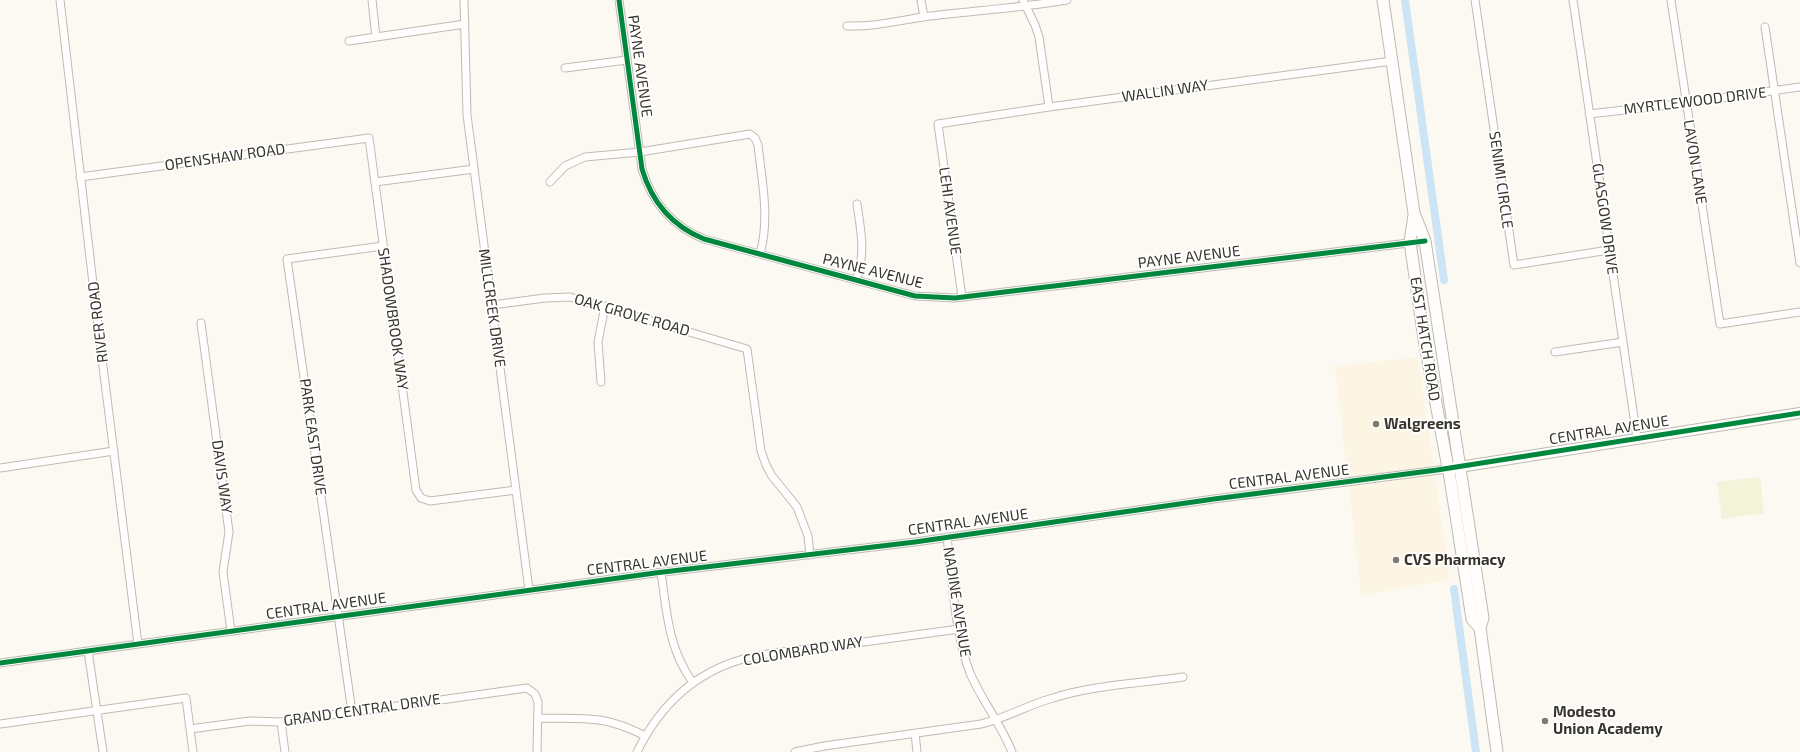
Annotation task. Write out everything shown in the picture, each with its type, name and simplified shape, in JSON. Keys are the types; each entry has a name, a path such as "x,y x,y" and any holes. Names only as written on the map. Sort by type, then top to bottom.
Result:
{"main road":[{"name":"EAST HATCH ROAD","path":"1383,0 1414,213 1425,240 1484,618 1480,628 1497,752"},
{"name":"EAST HATCH ROAD","path":"1414,213 1410,242 1424,338 1472,619 1480,628"}],"street":[{"name":"RIVER ROAD","path":"60,0 80,177 138,644"},
{"path":"372,0 376,37"},
{"name":"MILLCREEK DRIVE","path":"464,0 467,115 529,590"},
{"name":"PAYNE AVENUE","path":"619,0 642,169 650,192 664,213 673,222 685,230 704,239 915,296 955,298 1425,240"},
{"path":"921,0 924,17"},
{"path":"847,26 866,27 924,17 1025,3 1067,0"},
{"name":"SENIMI CIRCLE","path":"1475,0 1514,265 1609,250"},
{"name":"GLASGOW DRIVE","path":"1573,0 1637,438"},
{"name":"LAVON LANE","path":"1671,0 1720,324 1800,312"},
{"path":"1025,3 1039,38 1049,107"},
{"path":"349,41 465,24"},
{"path":"1765,27 1800,263"},
{"path":"565,68 627,60"},
{"name":"WALLIN WAY","path":"938,124 1049,107 1392,60"},
{"name":"MYRTLEWOOD DRIVE","path":"1590,114 1686,103 1800,87"},
{"name":"LEHI AVENUE","path":"938,124 962,297"},
{"path":"550,182 565,166 585,157 640,152 750,134 758,144 766,221 764,239 760,254"},
{"name":"OPENSHAW ROAD","path":"80,177 369,138"},
{"name":"SHADOWBROOK WAY","path":"369,138 416,490 421,498 430,501 516,490"},
{"path":"375,182 474,169"},
{"path":"856,280 862,257 863,245 857,204"},
{"name":"PARK EAST DRIVE","path":"352,712 287,258 383,246"},
{"name":"OAK GROVE ROAD","path":"492,305 564,297 605,306 746,349 760,451 772,476 797,507 808,536 810,555"},
{"path":"602,382 598,342 605,306"},
{"name":"DAVIS WAY","path":"201,323 229,532 223,572 231,631"},
{"path":"1555,352 1623,342"},
{"name":"CENTRAL AVENUE","path":"0,663 662,572 810,555 1214,499 1447,469 1800,413"},
{"path":"0,468 114,451"},
{"name":"NADINE AVENUE","path":"947,537 959,629 970,671 977,688 1012,752"},
{"path":"662,572 673,645 682,665 693,683"},
{"name":"COLOMBARD WAY","path":"637,752 645,736 667,706 693,683 726,665 744,659 959,629"},
{"path":"88,651 103,752"},
{"path":"795,752 824,746 995,721 1035,704 1069,693 1183,677"},
{"name":"GRAND CENTRAL DRIVE","path":"190,729 250,720 281,722 522,688 527,688 533,691 538,702 538,718"},
{"path":"0,724 186,698 193,752"},
{"path":"537,752 538,718 598,719 620,724 645,736"},
{"path":"281,722 285,752"},
{"path":"915,733 917,752"}],"shaded area":[{"path":"1418,357 1450,580 1361,595 1335,366"}],"green space":[{"path":"1760,477 1764,513 1722,519 1717,482"}],"waterway":[{"path":"1405,0 1444,280"},
{"path":"1454,589 1476,752"}],"cycle path":[{"path":"619,0 642,169 646,181 651,192 665,212 682,227 704,239 915,296 955,298 1425,241"},
{"path":"0,663 655,573 915,542 1214,499 1437,470 1800,413"}],"place":[{"name":"Walgreens","path":"1376,424"},
{"name":"CVS Pharmacy","path":"1396,560"},
{"name":"Modesto Union Academy","path":"1545,721"}]}
